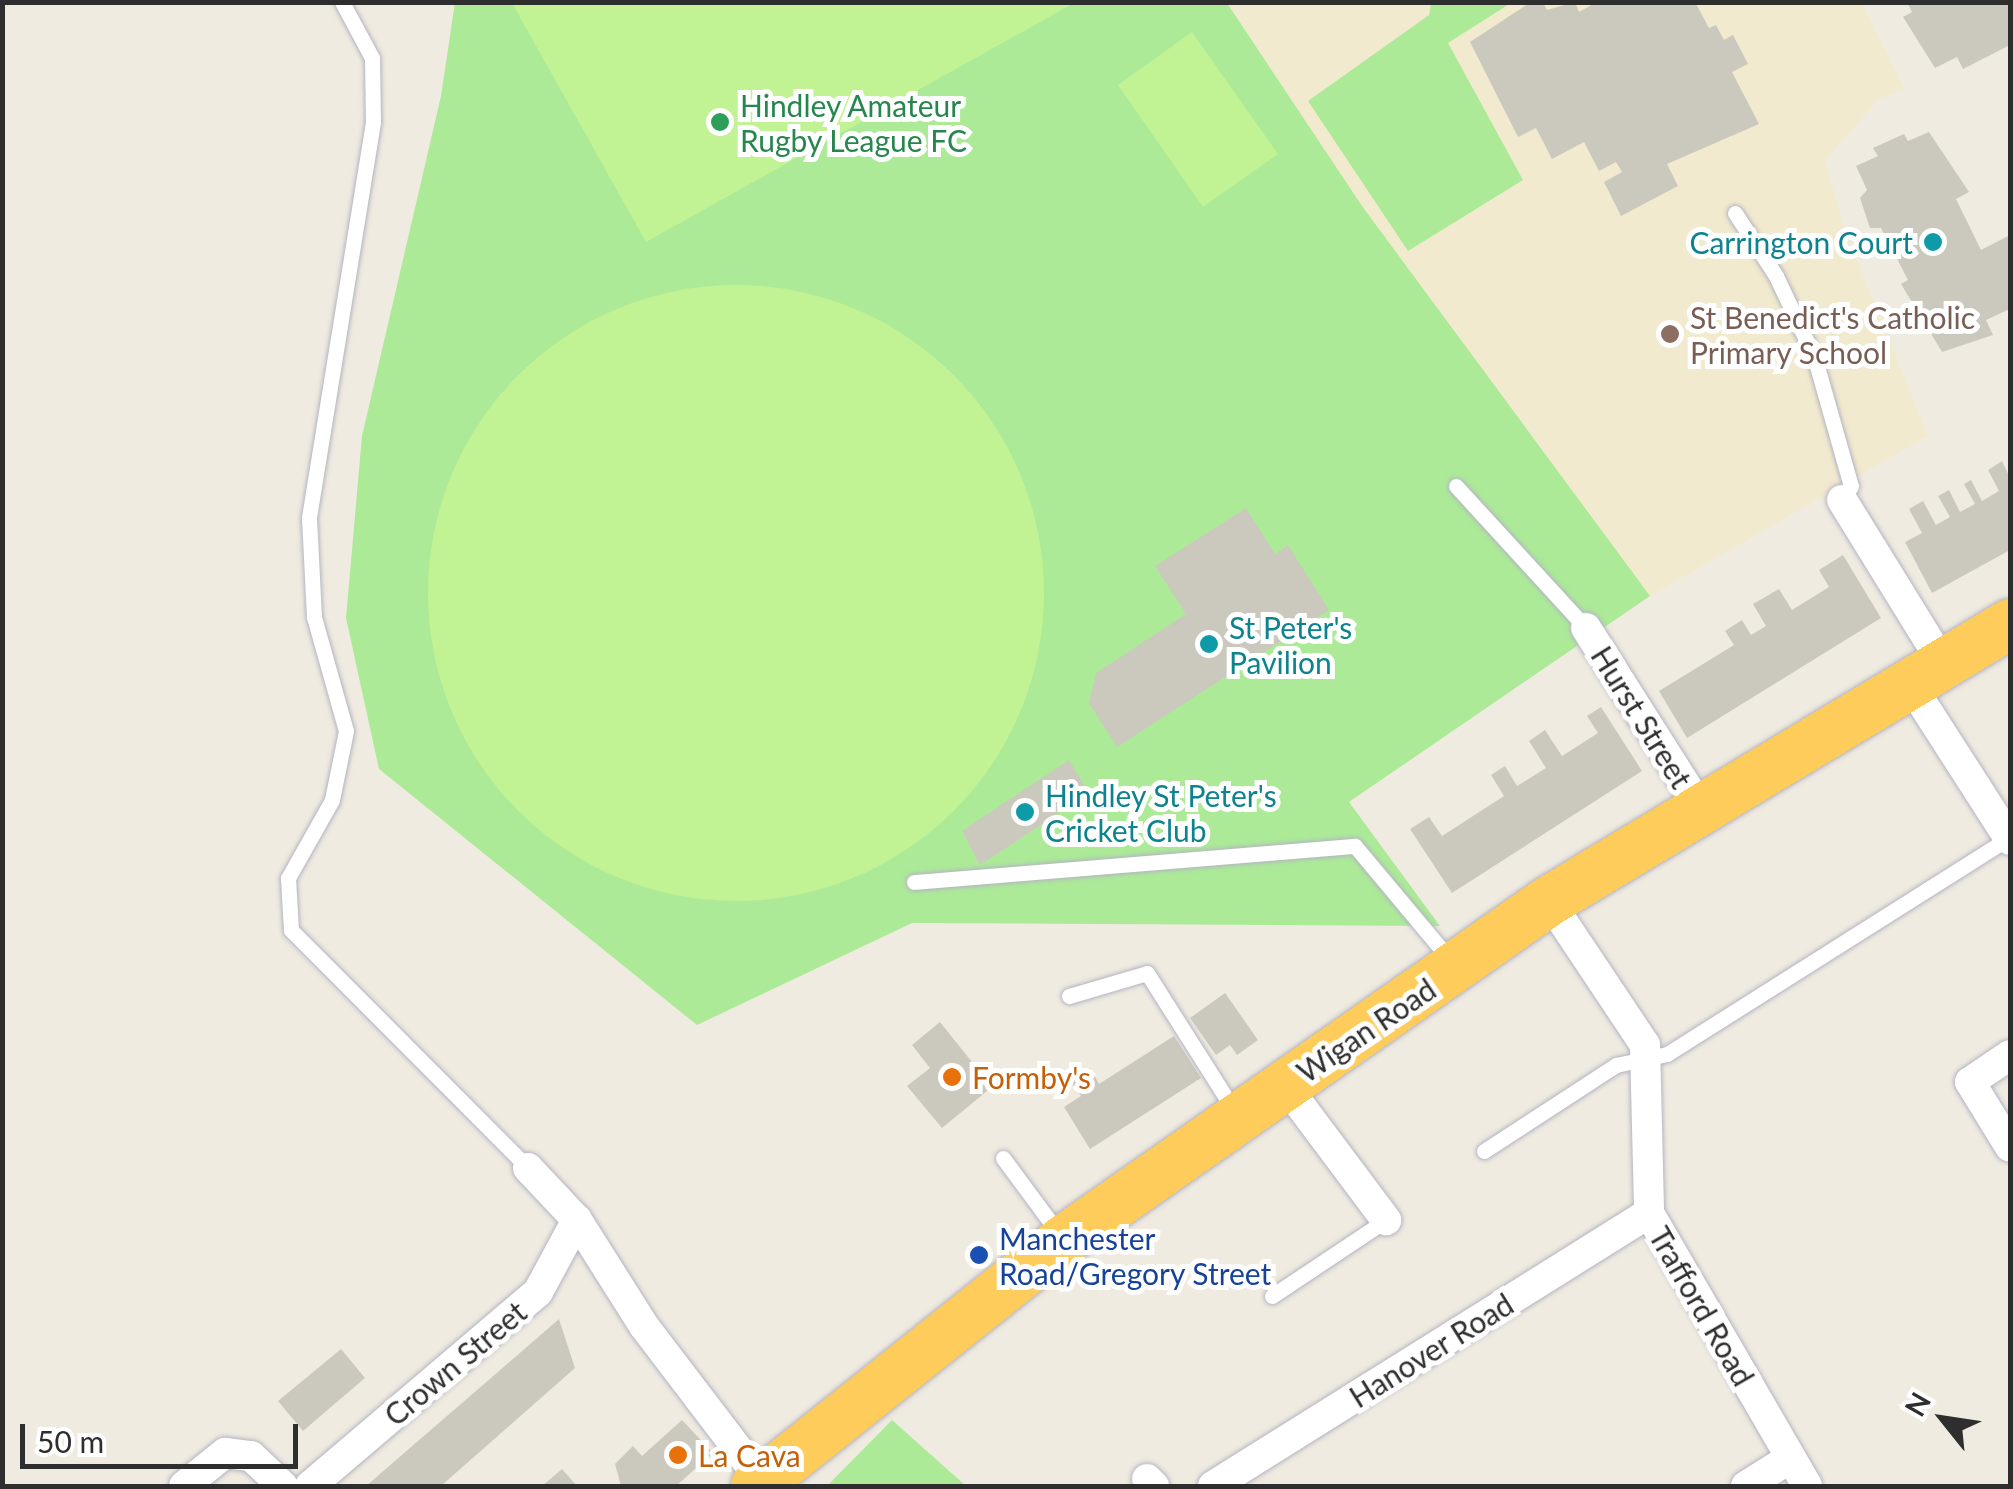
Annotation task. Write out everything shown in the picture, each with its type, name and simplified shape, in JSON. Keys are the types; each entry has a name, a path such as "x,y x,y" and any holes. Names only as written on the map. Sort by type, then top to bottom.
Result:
{"highway":[{"name":"Wigan Road","path":"759,1484 1064,1240 1549,901 1699,806 2010,624"}],"street":[{"path":"1842,500 2010,839"},
{"name":"Hurst Street","path":"1586,628 1699,806"},
{"name":"Trafford Road","path":"1549,901 1638,1030 1649,1058 1649,1213 1807,1486"},
{"path":"2010,1056 1970,1082 2010,1148"},
{"path":"1285,1085 1386,1220"},
{"path":"528,1168 577,1220 644,1326 759,1484"},
{"name":"Hanover Road","path":"1213,1486 1649,1213"},
{"name":"Crown Street","path":"310,1486 538,1292 577,1220"},
{"path":"184,1486 226,1453 251,1456 283,1486"},
{"path":"1746,1486 1790,1459"}],"lane":[{"path":"342,2 372,58 373,122 310,518 314,617 346,731 332,800 288,878 291,930 528,1168"},
{"path":"1735,213 1776,276 1815,359 1852,486 1842,500"},
{"path":"1456,486 1586,628"},
{"path":"1484,1151 1616,1065 1666,1054 2010,839"},
{"path":"914,882 1355,846 1457,968"},
{"path":"1069,996 1148,973 1238,1117"},
{"path":"1003,1158 1064,1240"},
{"path":"1272,1296 1386,1220"}],"shaded area":[{"name":"St Benedict's Catholic Primary School","path":"1227,3 1862,3 1905,89 1879,99 1825,161 1846,233 1928,436 1650,596 1362,206"}],"green space":[{"path":"455,2 1227,3 1362,206 1650,596 1349,802 1440,926 912,923 697,1025 379,769 346,618 362,436 441,96"},
{"name":"Hindley Amateur Rugby League FC","path":"512,3 1074,3 646,242"},
{"path":"1431,3 1511,3 1448,43 1523,180 1408,251 1308,101 1429,15"},
{"path":"1192,32 1278,154 1203,207 1118,85"},
{"path":"736,285 796,291 854,308 907,337 954,375 992,422 1021,475 1038,533 1044,593 1038,653 1021,711 992,764 954,811 907,849 854,878 796,895 736,901 676,895 618,878 565,849 518,811 480,764 451,711 434,653 428,593 434,533 451,475 480,422 518,375 565,337 618,308 676,291"},
{"path":"892,1420 966,1486 827,1486"}],"building":[{"path":"1531,2 1543,2 1547,10 1575,2 1579,12 1597,2 1695,2 1709,28 1716,25 1724,40 1733,35 1748,64 1732,72 1759,124 1667,164 1678,186 1621,216 1604,182 1622,172 1616,162 1599,171 1584,142 1552,159 1536,128 1518,137 1470,42"},
{"path":"1907,2 2010,2 2010,45 1963,69 1957,57 1935,68 1903,17 1912,12"},
{"name":"Carrington Court","path":"1929,132 1969,192 1956,199 1981,250 2010,235 2010,309 1986,320 1993,335 1942,352 1901,284 1908,280 1881,228 1870,228 1860,198 1867,190 1856,166 1878,156 1873,148 1904,134 1908,141"},
{"path":"2002,461 2010,478 2010,550 1932,593 1905,542 1922,533 1909,509 1923,501 1936,525 1950,517 1938,496 1949,490 1960,512 1975,504 1964,484 1971,480 1982,501 1999,491 1988,470"},
{"name":"St Peter's Pavilion","path":"1246,508 1275,554 1288,545 1329,610 1117,747 1089,703 1096,673 1186,614 1155,566"},
{"path":"1843,555 1881,618 1687,738 1659,691 1734,645 1725,631 1742,620 1751,635 1766,626 1753,604 1779,589 1792,610 1829,587 1819,570"},
{"path":"1601,707 1642,771 1452,893 1410,829 1429,817 1442,836 1504,796 1491,775 1505,766 1517,786 1546,768 1529,741 1545,730 1562,756 1598,733 1587,716"},
{"name":"Hindley St Peter's Cricket Club","path":"1069,760 1089,793 980,865 962,831"},
{"path":"1225,993 1258,1040 1237,1055 1230,1045 1216,1055 1190,1018"},
{"name":"Formby's","path":"940,1022 992,1087 942,1128 907,1086 930,1068 912,1045"},
{"path":"1174,1036 1201,1078 1090,1149 1064,1107 1081,1096 1070,1081 1090,1068 1099,1084"},
{"path":"559,1319 575,1368 441,1486 366,1486"},
{"path":"341,1349 365,1378 303,1431 278,1401"},
{"name":"La Cava","path":"682,1420 713,1453 676,1486 621,1486 615,1464 633,1446 642,1456"},
{"path":"562,1469 577,1486 542,1486"}],"place":[{"name":"Hindley Amateur Rugby League FC","path":"720,122"},
{"name":"Carrington Court","path":"1933,242"},
{"name":"St Benedict's Catholic Primary School","path":"1670,334"},
{"name":"St Peter's Pavilion","path":"1209,644"},
{"name":"Hindley St Peter's Cricket Club","path":"1025,812"},
{"name":"Formby's","path":"952,1077"},
{"name":"Manchester Road/Gregory Street","path":"979,1255"},
{"name":"La Cava","path":"678,1455"}]}
